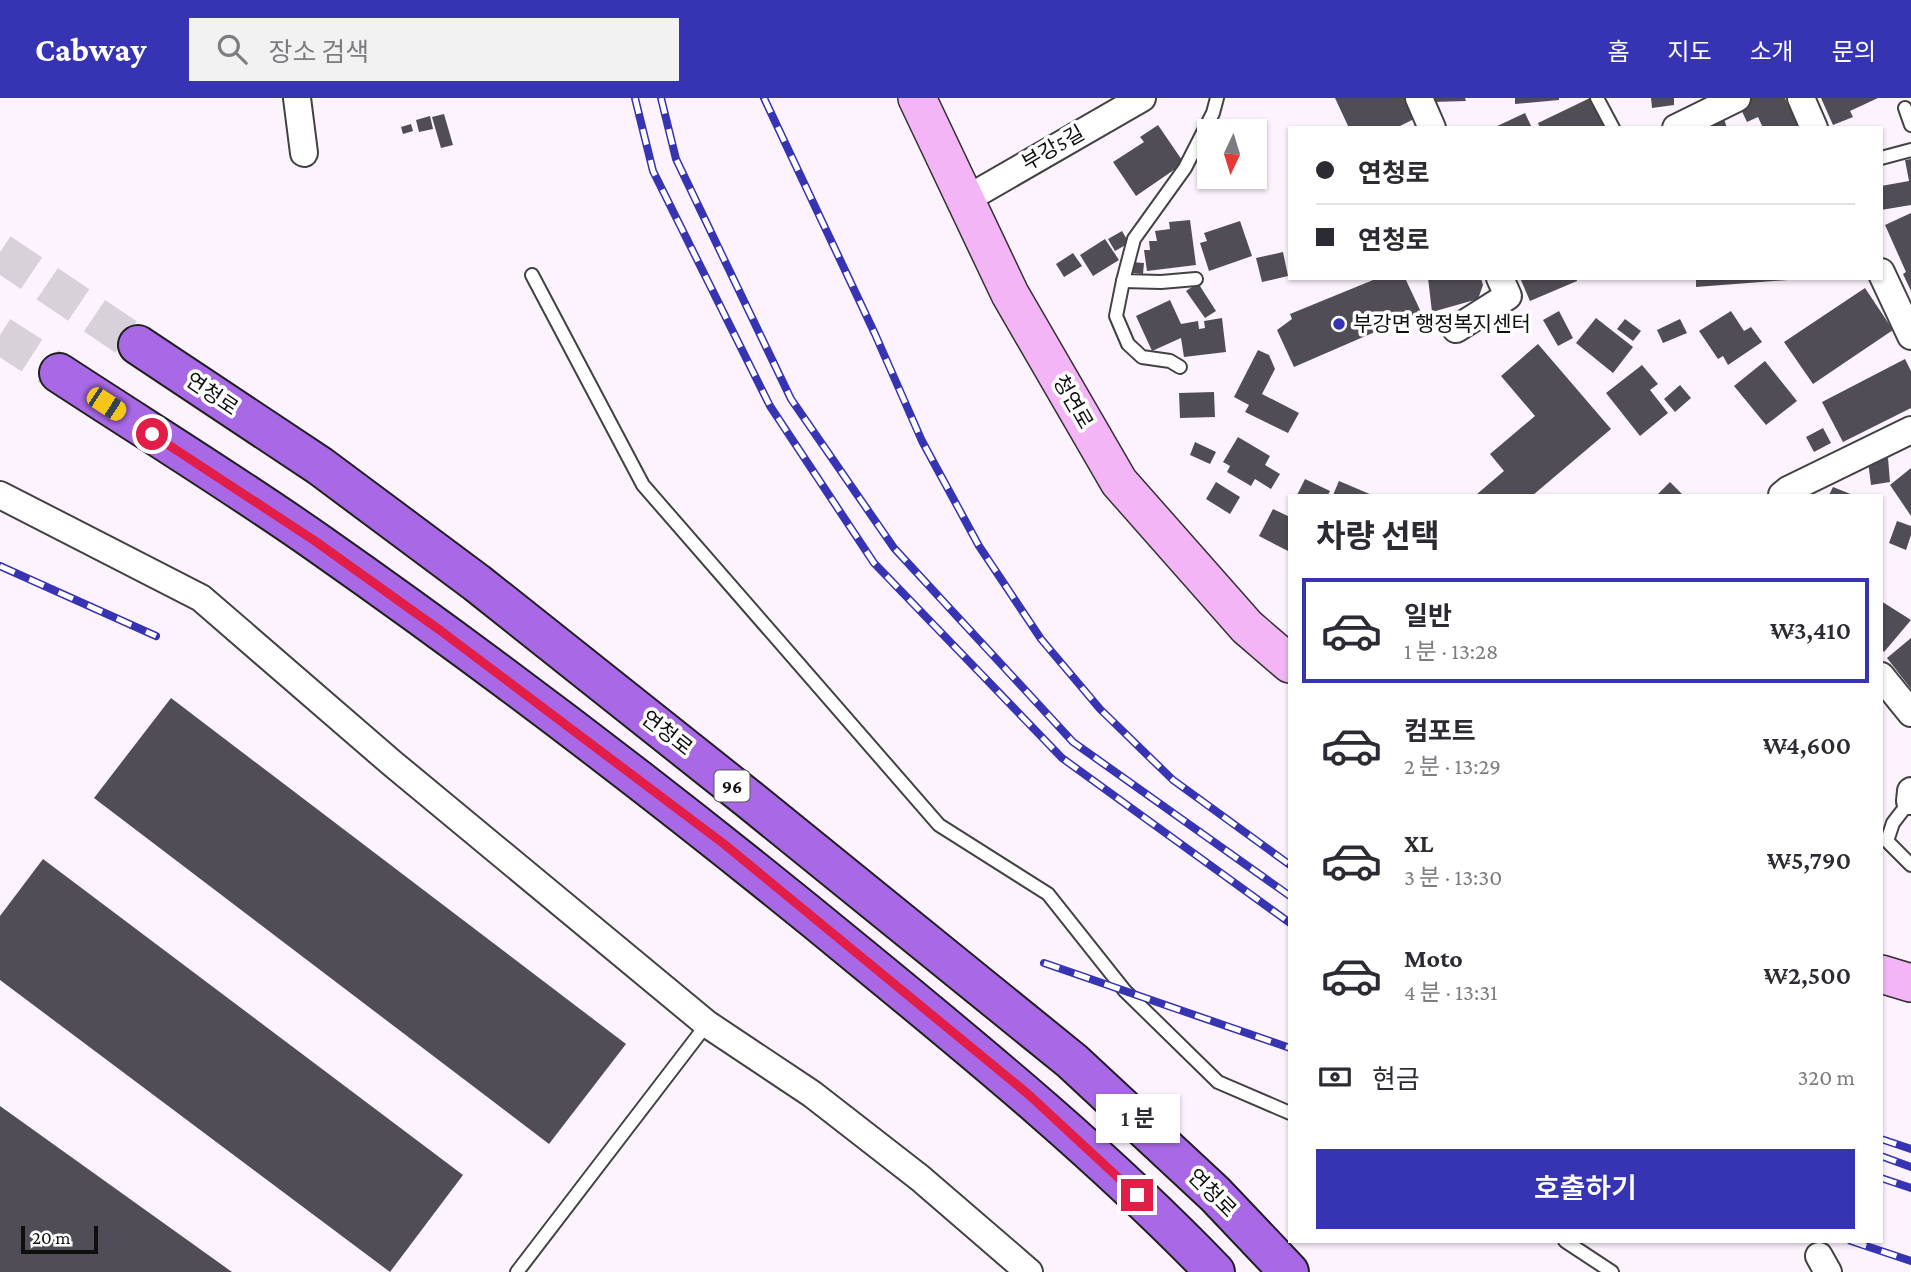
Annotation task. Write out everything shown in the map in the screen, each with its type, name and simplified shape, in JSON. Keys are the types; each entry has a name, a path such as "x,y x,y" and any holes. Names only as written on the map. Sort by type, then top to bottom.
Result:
{"highway":[{"name":"연청로","path":"138,345 332,474 477,583 750,800 1072,1061 1215,1194 1289,1272"},
{"name":"96","path":"60,373 315,541 441,631 724,844 1028,1094 1173,1228 1216,1272"}],"main road":[{"name":"청연로","path":"917,98 1010,294 1119,482 1247,628 1288,662"},
{"path":"1883,975 1911,983"}],"street":[{"path":"297,98 304,153"},
{"name":"부강5길","path":"965,200 1142,98"},
{"path":"1419,98 1431,126"},
{"path":"1680,126 1737,98"},
{"path":"1801,98 1813,126"},
{"path":"1883,276 1911,336"},
{"path":"1455,329 1508,296 1501,280"},
{"path":"1783,494 1788,489 1911,430"},
{"path":"0,495 201,598 393,764 707,1024 812,1094 920,1178 1030,1272"},
{"path":"1883,678 1909,707"}],"lane":[{"path":"1180,367 1170,361 1142,358 1128,344 1116,316 1134,239 1185,168 1213,113 1217,98"},
{"path":"1597,98 1612,126"},
{"path":"1906,104 1911,125"},
{"path":"1883,157 1911,150"},
{"path":"532,275 643,485 939,825 1048,894 1125,991 1218,1082 1288,1112"},
{"path":"1123,281 1196,279"},
{"path":"1910,796 1893,823 1887,841 1911,865"},
{"path":"517,1272 707,1024"},
{"path":"1568,1243 1612,1272"}],"building":[{"path":"1335,98 1404,98 1414,119 1400,126 1348,126"},
{"path":"1433,98 1465,98 1466,101 1433,102"},
{"path":"1515,98 1559,98 1559,100 1515,104"},
{"path":"1593,98 1606,126 1539,126 1538,123"},
{"path":"1651,98 1674,98 1674,105 1652,108"},
{"path":"1750,98 1785,98 1798,126 1762,126 1758,117 1747,122 1738,103"},
{"path":"1821,98 1878,98 1850,111 1853,117 1833,125"},
{"path":"1525,113 1531,126 1497,126"},
{"path":"444,114 453,145 441,148 432,117"},
{"path":"430,116 433,129 419,132 416,120"},
{"path":"1723,116 1726,126 1713,126 1711,120"},
{"path":"411,124 413,131 403,134 401,127"},
{"path":"1158,125 1184,163 1136,196 1113,162 1144,142 1140,137"},
{"path":"1911,159 1911,205 1883,210 1883,186 1909,181 1905,160"},
{"path":"1911,213 1911,291 1903,274 1906,272 1885,225"},
{"path":"1190,220 1196,265 1147,271 1144,250 1150,250 1149,241 1157,241 1155,231 1170,229 1169,222"},
{"path":"1240,221 1252,256 1209,271 1200,243 1207,241 1204,233"},
{"path":"1122,231 1129,243 1115,251 1108,239"},
{"path":"1105,239 1119,260 1093,276 1080,255"},
{"path":"1283,252 1288,276 1262,282 1256,258"},
{"path":"1073,253 1082,266 1064,277 1056,264"},
{"path":"1132,262 1144,263 1143,274 1132,273"},
{"name":"부강면 행정복지센터","path":"1373,280 1406,280 1421,312 1294,367 1277,330 1292,319 1290,314"},
{"path":"1428,280 1482,280 1483,285 1478,299 1432,312"},
{"path":"1521,280 1577,280 1577,281 1530,301"},
{"path":"1696,280 1788,280 1696,287"},
{"path":"1198,283 1216,311 1205,318 1186,291"},
{"path":"1865,288 1893,330 1813,384 1784,342"},
{"path":"1170,300 1181,324 1198,321 1199,329 1205,328 1204,321 1222,318 1226,352 1184,357 1181,338 1152,351 1136,316"},
{"path":"1559,311 1573,338 1558,346 1543,320"},
{"path":"1731,311 1744,331 1751,327 1762,342 1728,365 1723,356 1718,359 1699,331"},
{"path":"1596,318 1633,347 1613,373 1576,343"},
{"path":"1625,319 1641,331 1633,341 1617,329"},
{"path":"1680,319 1687,333 1663,343 1657,330"},
{"path":"1538,344 1611,429 1534,494 1477,494 1504,471 1490,454 1535,416 1501,376"},
{"path":"1258,350 1269,355 1275,369 1262,394 1299,413 1288,433 1245,412 1249,405 1234,397"},
{"path":"1905,359 1911,371 1911,408 1843,442 1822,402"},
{"path":"1765,361 1797,401 1766,425 1734,386"},
{"path":"1642,365 1658,384 1650,390 1668,413 1640,436 1606,393"},
{"path":"1680,385 1691,398 1675,412 1664,399"},
{"path":"1214,392 1215,417 1180,418 1179,393"},
{"path":"1823,428 1831,443 1814,452 1806,437"},
{"path":"1238,437 1270,456 1265,465 1280,474 1271,489 1255,479 1251,486 1227,472 1230,466 1223,462"},
{"path":"1195,442 1216,452 1210,464 1190,455"},
{"path":"1888,458 1890,482 1871,485 1868,461"},
{"path":"1911,468 1911,516 1890,485"},
{"path":"1305,479 1330,491 1328,494 1298,494"},
{"path":"1339,481 1370,494 1333,494"},
{"path":"1216,482 1240,497 1230,514 1206,499"},
{"path":"1670,482 1682,494 1658,494"},
{"path":"1833,487 1850,494 1830,494"},
{"path":"1273,509 1288,516 1288,551 1259,536"},
{"path":"1897,521 1911,526 1906,550 1889,543"},
{"path":"1883,602 1911,620 1883,651"},
{"path":"1911,638 1911,689 1887,658"},
{"path":"171,698 626,1044 549,1144 94,798"},
{"path":"43,859 463,1175 390,1272 0,980 0,916"},
{"path":"0,1106 232,1272 0,1272"}],"tunnel":[{"path":"0,252 138,345"},
{"path":"0,335 59,373"}],"railway":[{"path":"635,98 653,171 770,406 874,563 1062,758 1288,922"},
{"path":"661,98 676,159 791,399 894,548 1073,742 1288,895"},
{"path":"764,98 922,441 979,546 1041,639 1100,709 1173,780 1288,864"},
{"path":"0,566 156,636"},
{"path":"1044,963 1288,1047"},
{"path":"1883,1140 1911,1149"},
{"path":"1883,1157 1911,1167"},
{"path":"1883,1179 1911,1188"},
{"path":"1857,1243 1911,1261"}],"place":[{"name":"부강면 행정복지센터","path":"1339,324"}],"route":[{"path":"152,434 315,541 441,631 724,844 1028,1094 1137,1195"}]}
